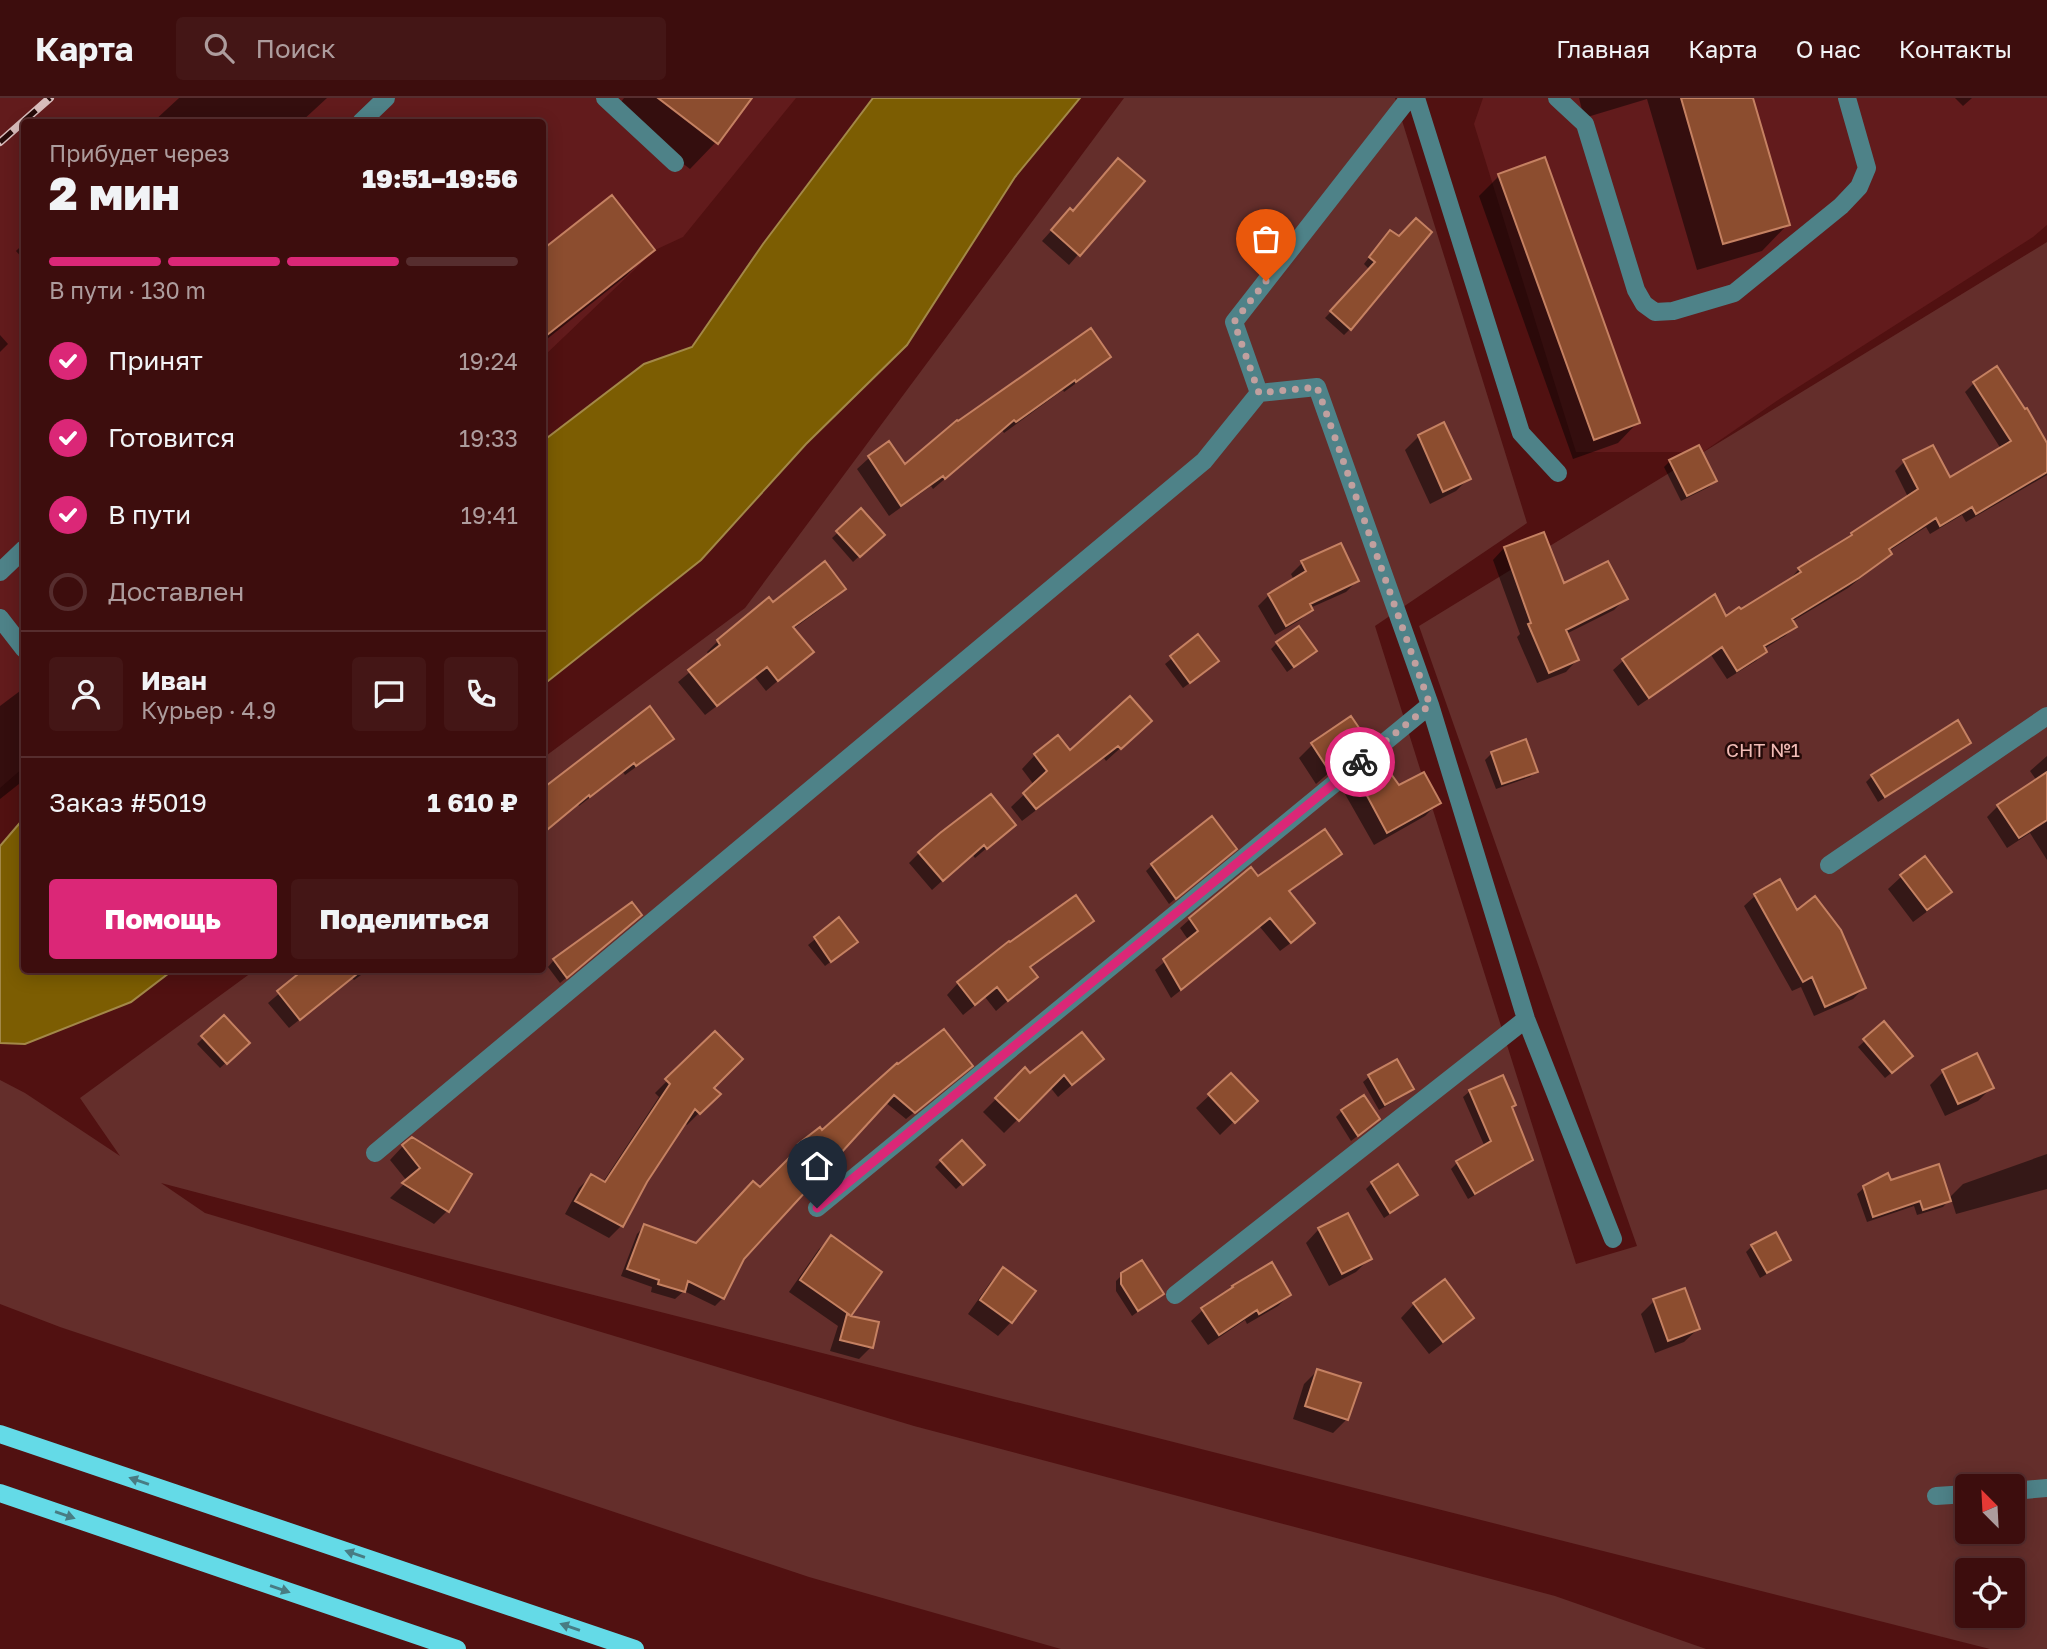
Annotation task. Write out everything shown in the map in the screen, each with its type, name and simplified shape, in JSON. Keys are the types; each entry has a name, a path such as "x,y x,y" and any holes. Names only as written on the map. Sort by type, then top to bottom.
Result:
{"main road":[{"path":"0,1434 635,1649"},
{"path":"0,1493 457,1649"}],"street":[{"path":"368,119 386,98"},
{"path":"606,98 675,163"},
{"path":"1259,393 1234,322 1409,98"},
{"path":"1416,98 1521,433 1558,473"},
{"path":"1558,98 1586,124 1636,290 1644,304 1655,312 1674,311 1734,293 1842,206 1859,187 1867,168 1847,98"},
{"path":"375,1153 1204,461 1259,393 1317,387 1430,705 1526,1019 1613,1239"},
{"path":"0,572 21,552"},
{"path":"0,618 21,645"},
{"path":"817,1208 1430,705"},
{"path":"1829,865 2047,716"},
{"path":"1175,1295 1526,1019"},
{"path":"2025,1490 2047,1488"},
{"path":"1936,1496 1955,1495"}],"shaded area":[{"path":"0,98 796,98 683,237 655,250 546,354 546,119 21,119 21,770 0,788"},
{"path":"873,98 1080,98 1015,177 907,345 806,444 701,560 546,683 546,439 644,364 692,347 763,244"},
{"path":"1483,98 2047,98 2047,225 2033,237 1778,400 1703,452 1576,452 1474,124"},
{"path":"21,822 21,973 169,973 131,1002 25,1044 0,1043 0,846"}],"green space":[{"name":"СНТ №1","path":"1124,98 1395,98 1527,523 1375,626 1576,1264 1637,1246 1419,626 2047,242 2047,1649 1990,1649 161,1183 205,1213 914,1426 1555,1596 1706,1649 1061,1649 809,1577 60,1327 0,1304 0,1080 25,1093 120,1156 80,1098 251,973 546,973 546,756 745,608"}],"building":[{"path":"658,98 752,98 718,144"},
{"path":"1681,98 1753,98 1790,225 1723,244"},
{"path":"1545,157 1640,423 1594,440 1498,174"},
{"path":"1118,158 1145,181 1080,256 1051,230 1070,208 1073,211"},
{"path":"612,195 655,250 546,336 546,247"},
{"path":"1416,218 1432,232 1351,330 1330,311 1375,262 1369,257 1390,230 1399,236"},
{"path":"1091,328 1111,357 1016,422 1014,420 945,479 943,476 901,506 868,456 889,441 905,464 957,420"},
{"path":"1997,366 2025,409 2027,408 2047,443 2047,472 1976,514 1972,507 1940,526 1936,518 1889,549 1892,554 1859,578 1792,619 1797,627 1764,646 1767,652 1737,671 1722,647 1649,698 1622,659 1715,594 1726,616 1801,572 1798,568 1852,535 1851,533 1918,489 1903,460 1933,445 1950,477 2011,441 1973,382"},
{"path":"1444,422 1471,479 1443,492 1418,435"},
{"path":"1699,445 1717,481 1687,496 1669,460"},
{"path":"861,508 885,535 860,557 836,531"},
{"path":"1544,532 1564,583 1608,561 1628,599 1566,630 1579,660 1549,673 1528,624 1531,623 1504,547"},
{"path":"1341,543 1359,581 1310,604 1313,610 1286,626 1268,594 1306,571 1301,561"},
{"path":"825,561 846,589 793,627 814,652 778,681 767,667 717,706 688,670 720,645 717,640 769,597 773,602"},
{"path":"1299,626 1317,651 1294,667 1276,642"},
{"path":"1198,634 1219,661 1190,683 1170,656"},
{"path":"1130,696 1152,721 1121,749 1118,746 1036,809 1023,793 1047,771 1034,754 1058,735 1070,750"},
{"path":"650,706 674,739 636,766 634,763 590,797 589,795 546,831 546,786"},
{"path":"1351,716 1368,741 1330,772 1311,743"},
{"path":"1958,720 1971,743 1885,797 1871,775"},
{"path":"1526,739 1538,772 1502,784 1491,752"},
{"path":"1381,760 1399,785 1424,772 1441,803 1387,833 1358,779"},
{"path":"2047,772 2047,820 2019,838 1997,805"},
{"path":"991,794 1016,825 987,849 984,845 943,881 918,852"},
{"path":"1212,816 1237,849 1176,899 1151,864"},
{"path":"1325,829 1342,854 1289,891 1315,923 1291,943 1270,918 1181,990 1163,959 1198,931 1189,918 1251,867 1258,876"},
{"path":"1925,856 1952,892 1927,910 1900,875"},
{"path":"1780,879 1797,910 1815,896 1841,930 1866,988 1825,1007 1812,977 1803,982 1754,894"},
{"path":"1076,895 1094,921 1030,967 1038,977 1008,1001 997,987 975,1005 957,982 1009,941"},
{"path":"632,902 642,915 567,978 553,959"},
{"path":"839,917 858,942 831,962 814,937"},
{"path":"299,973 358,973 300,1020 277,991"},
{"path":"224,1015 250,1043 227,1064 201,1036"},
{"path":"1884,1021 1913,1056 1892,1073 1863,1039"},
{"path":"944,1029 973,1066 915,1113 894,1095 744,1259 724,1299 688,1281 685,1292 658,1284 659,1280 627,1269 644,1224 696,1243 753,1181 760,1187 800,1147 798,1144 820,1127 822,1130 897,1063"},
{"path":"715,1031 743,1059 714,1088 721,1094 700,1114 695,1109 647,1182 623,1227 575,1201 591,1174 605,1182 670,1084 665,1079"},
{"path":"1082,1032 1104,1059 1072,1085 1064,1075 1019,1121 995,1098 1025,1067 1030,1073"},
{"path":"1977,1053 1994,1088 1958,1104 1942,1070"},
{"path":"1397,1059 1414,1089 1385,1105 1368,1075"},
{"path":"1231,1073 1258,1101 1235,1123 1208,1094"},
{"path":"1503,1075 1516,1105 1512,1107 1533,1160 1475,1194 1456,1161 1491,1141 1469,1090"},
{"path":"1364,1095 1380,1119 1358,1136 1341,1110"},
{"path":"412,1137 472,1174 449,1212 402,1183 420,1168 402,1145"},
{"path":"962,1140 985,1165 963,1185 940,1160"},
{"path":"1398,1164 1418,1195 1390,1213 1371,1182"},
{"path":"1939,1164 1951,1201 1923,1210 1920,1201 1873,1217 1863,1186 1888,1173 1891,1180"},
{"path":"1348,1213 1372,1259 1342,1274 1318,1228"},
{"path":"1776,1232 1791,1260 1767,1273 1751,1245"},
{"path":"831,1235 882,1272 851,1316 879,1322 873,1348 840,1340 847,1314 850,1315 800,1280"},
{"path":"1142,1260 1164,1294 1138,1311 1121,1284 1121,1273"},
{"path":"1272,1262 1291,1295 1259,1314 1257,1310 1219,1335 1201,1308"},
{"path":"1003,1267 1036,1291 1012,1323 980,1300"},
{"path":"1445,1279 1474,1318 1443,1342 1413,1303"},
{"path":"1685,1288 1700,1329 1668,1341 1653,1299"},
{"path":"1317,1369 1361,1383 1348,1420 1305,1406"}],"railway":[{"path":"26,119 50,98"},
{"path":"0,142 21,124"}],"way so far":[{"path":"1266,281 1234,322 1259,393 1317,387 1430,705 1360,762"}],"route":[{"path":"817,1208 1360,762"}]}
